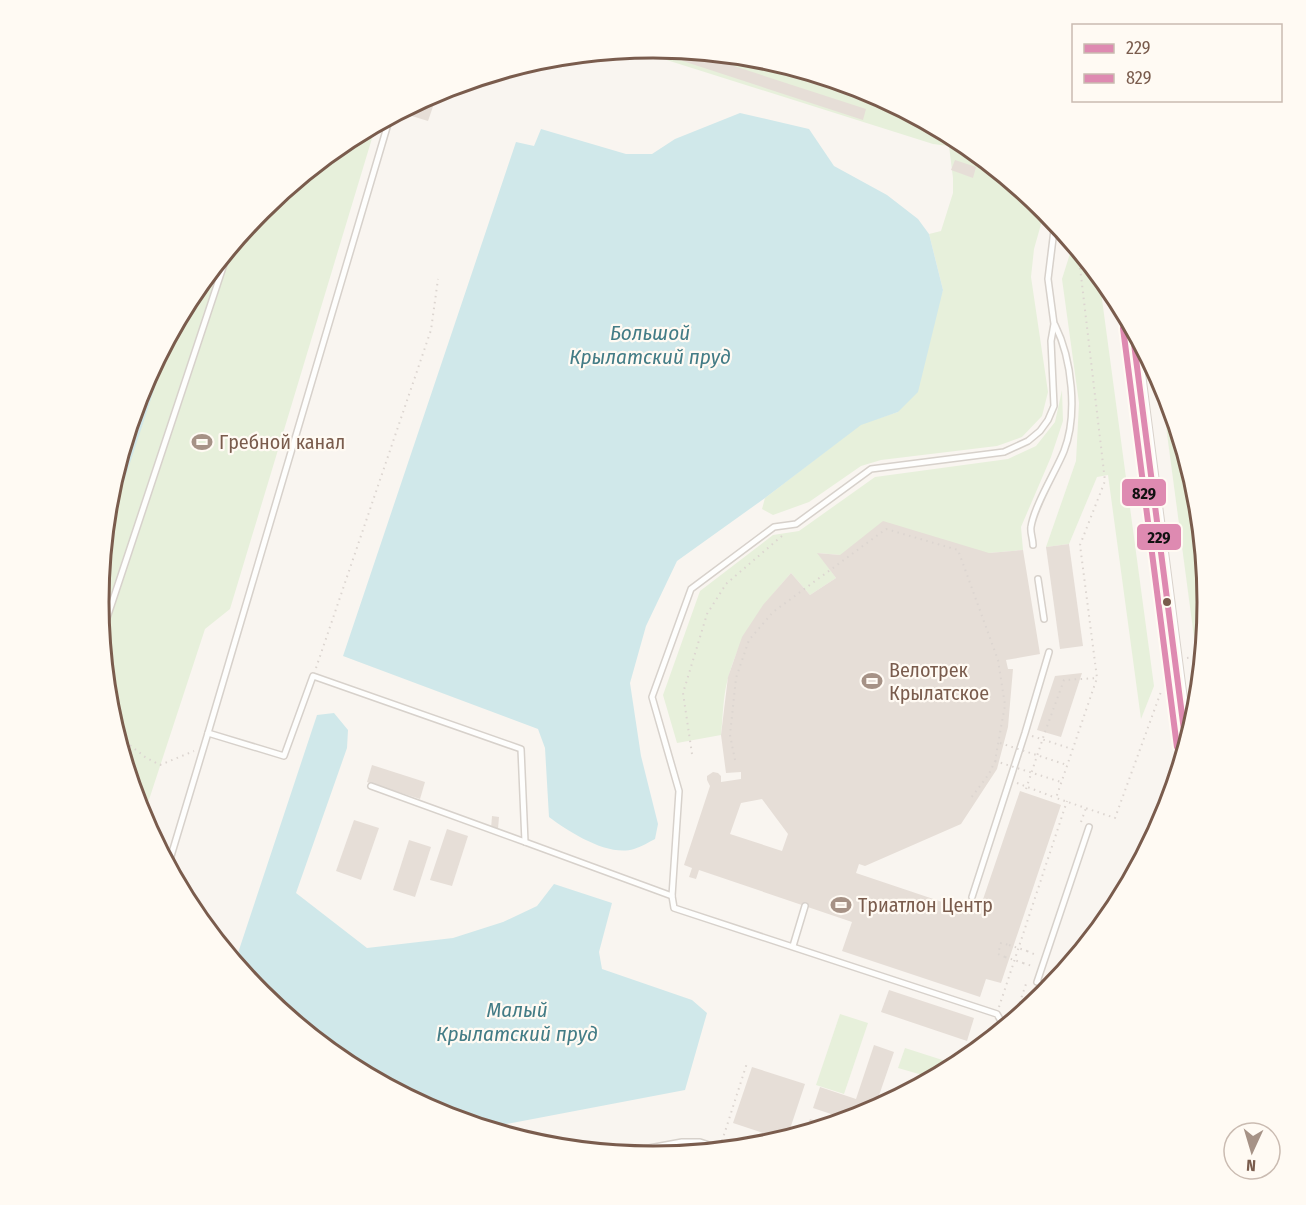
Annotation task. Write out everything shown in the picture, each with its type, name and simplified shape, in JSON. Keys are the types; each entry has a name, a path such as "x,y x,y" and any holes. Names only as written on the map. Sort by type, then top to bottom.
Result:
{"main road":[{"path":"1135,351 1183,724"}],"lane":[{"path":"171,855 387,128"},
{"path":"1001,1021 997,1014 675,908 672,896 679,791 652,697 691,589 774,527 796,524 871,469 1004,452 1028,441 1041,431 1054,406 1051,341 1054,324 1048,279 1053,235"},
{"path":"109,611 224,268"},
{"path":"1033,545 1031,527 1065,448 1071,423 1068,361 1062,340 1054,324"},
{"path":"1038,579 1044,619"},
{"path":"972,897 1049,652"},
{"path":"208,733 284,756 313,676 521,749 525,842"},
{"path":"371,786 672,896"},
{"path":"1041,984 1037,982 1089,827"},
{"path":"793,946 805,906"},
{"path":"665,1146 682,1142 705,1144"}],"path":[{"path":"1056,798 1097,678 1080,545 1105,481 1080,265"},
{"path":"313,676 431,330 438,279"},
{"path":"692,754 682,693 707,614 726,584 796,524"},
{"path":"735,760 730,735 736,678 749,640 773,612 886,529 958,550 998,660 1005,705 1000,743 989,774 971,798"},
{"path":"1183,658 1194,657"},
{"path":"1026,789 1064,680 1097,678"},
{"path":"1010,781 1115,818 1162,689"},
{"path":"1025,734 1072,749"},
{"path":"1000,743 1067,765"},
{"path":"128,744 160,765 204,746"},
{"path":"995,761 1061,782"},
{"path":"997,1014 1067,801"},
{"path":"1032,966 998,954 1001,943 1036,954"},
{"path":"1020,1005 1022,998"},
{"path":"724,1142 747,1063"}],"green space":[{"path":"662,58 724,63 759,69 828,87 894,115 949,146 933,144"},
{"name":"Гребной канал","path":"373,136 230,609 205,629 148,804 119,709 110,638 109,602 110,567 119,496 138,428 165,362 182,330 221,271 268,218 294,193"},
{"path":"949,146 1012,193 1042,222 1034,249 1031,277 1048,392 1042,416 1022,437 997,446 881,460 861,466 809,502 773,515 762,509 765,498 861,424 898,412 943,290 929,234 941,231 953,193"},
{"path":"1070,253 1101,295 1154,686 1141,719 1108,475 1097,477 1069,544 1046,547 1076,461 1079,403 1062,279"},
{"path":"1062,390 1063,421 1051,457 1021,527 1023,550 989,553 840,555 818,553 836,578 810,595 791,573 762,608 740,646 729,675 724,697 721,735 677,743 663,695 700,591 773,535 799,531 875,477 1008,459 1036,446 1055,422"},
{"path":"1165,420 1187,496 1192,531 1197,602 1195,646"},
{"path":"840,1014 868,1023 844,1094 816,1085"},
{"path":"905,1048 946,1061 923,1075 898,1068"}],"water":[{"name":"Большой Крылатский пруд","path":"740,113 809,129 834,166 887,195 918,219 929,234 943,290 918,392 898,412 861,425 677,561 646,626 630,683 641,756 658,824 655,839 642,846 624,851 589,842 549,817 545,748 538,729 343,656 516,142 534,146 541,129 626,154 652,154 675,139"},
{"path":"159,375 119,497 138,428"},
{"name":"Малый Крылатский пруд","path":"334,713 348,730 347,748 296,893 367,948 453,938 503,922 537,906 554,884 612,903 599,952 602,969 692,1000 707,1013 685,1090 501,1125 445,1105 381,1074 322,1034 268,987 238,954 317,715"}],"building":[{"path":"678,59 726,63 866,109 863,120"},
{"path":"433,105 428,121 411,116"},
{"path":"955,160 976,167 973,178 951,170"},
{"path":"883,521 989,553 1023,550 1040,654 1006,660 1008,669 1013,669 1008,727 997,769 961,824 865,866 859,864 856,873 978,914 1020,791 1061,805 1001,983 986,979 980,997 842,951 852,922 699,870 696,879 689,877 692,868 684,865 710,786 707,776 713,772 718,773 721,776 721,782 741,779 741,772 726,773 721,735 728,677 742,637 763,605 791,573 810,595 836,578 817,553 840,555","holes":["762,799 788,834 782,851 730,834 741,803"]},
{"path":"1069,544 1083,646 1060,649 1046,547"},
{"path":"1082,673 1061,737 1037,730 1055,676"},
{"path":"372,765 425,782 420,799 367,782"},
{"path":"492,816 499,817 498,829 491,829"},
{"path":"354,820 379,828 361,880 336,871"},
{"path":"447,829 468,836 452,886 430,880"},
{"path":"409,840 431,847 415,897 393,890"},
{"path":"889,990 974,1018 967,1041 881,1012"},
{"path":"874,1045 894,1052 878,1097 835,1115 813,1108 820,1087 856,1099"},
{"path":"752,1067 805,1084 790,1129 767,1134 733,1123"}],"transit line":[{"name":"829","path":"1123,330 1177,747"},
{"name":"229","path":"1135,351 1183,724"}],"place":[{"name":"Гребной канал","path":"202,442"},
{"name":"Велотрек Крылатское","path":"872,681"},
{"name":"Триатлон Центр","path":"841,905"}]}
